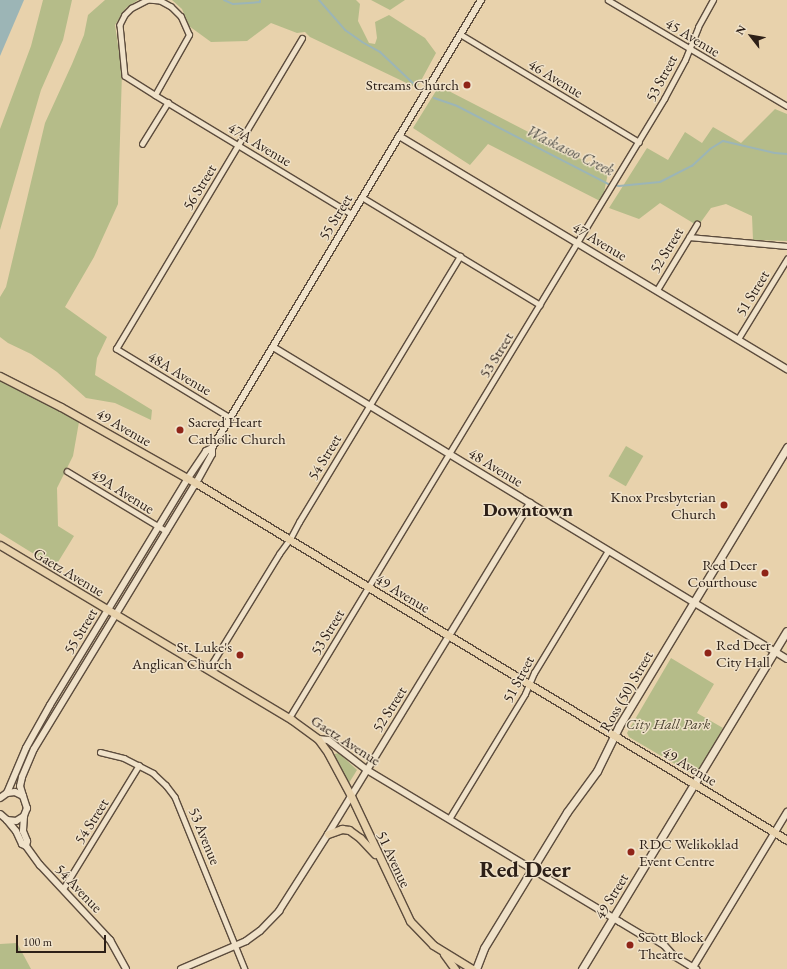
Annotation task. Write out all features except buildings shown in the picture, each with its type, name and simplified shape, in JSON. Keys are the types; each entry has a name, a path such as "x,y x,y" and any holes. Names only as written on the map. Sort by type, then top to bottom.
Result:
{"main road":[{"name":"49 Avenue","path":"0,376 61,407 188,478 787,840"},
{"name":"Ross (50) Street","path":"476,969 484,948 567,812 591,781 614,736 787,447"},
{"name":"Gaetz Avenue","path":"0,545 116,616 289,718 318,739"},
{"name":"49 Street","path":"582,969 787,631"},
{"name":"51 Avenue","path":"318,739 328,753 351,796 379,859 410,921 427,941 472,969"},
{"path":"328,834 342,829 353,832 379,859"},
{"path":"442,951 455,969"}],"street":[{"path":"148,0 160,1 171,7 181,17 190,35 155,95 125,76 120,36 120,25 128,12 139,3 148,0"},
{"name":"55 Street","path":"24,816 27,804 23,796 20,783 29,758 196,483 212,454 212,448 481,0"},
{"name":"45 Avenue","path":"608,0 787,106"},
{"name":"53 Street","path":"289,718 639,142 672,84 698,27 713,0"},
{"name":"46 Avenue","path":"460,34 639,142"},
{"name":"56 Street","path":"116,349 302,38"},
{"name":"47A Avenue","path":"155,95 352,214"},
{"path":"142,144 168,102"},
{"name":"47 Avenue","path":"399,136 787,369"},
{"path":"362,197 540,305"},
{"name":"52 Street","path":"657,290 697,224"},
{"path":"689,237 787,246"},
{"name":"54 Street","path":"208,670 279,554 290,540 299,522 460,256"},
{"name":"51 Street","path":"738,339 787,259"},
{"name":"48 Avenue","path":"273,347 787,659"},
{"name":"48A Avenue","path":"116,349 230,418"},
{"name":"55 Street","path":"2,795 26,748 188,478 206,451 212,448"},
{"name":"49A Avenue","path":"67,471 166,531"},
{"name":"52 Street","path":"181,969 236,946 252,937 273,918 328,834 530,503"},
{"name":"51 Street","path":"449,819 525,694 534,673 608,551"},
{"name":"Gaetz Avenue","path":"318,739 328,740 367,770 613,918 645,936 651,937 664,945 674,956 694,968"},
{"name":"53 Avenue","path":"100,752 117,755 153,773 163,782 179,804 245,969"},
{"name":"54 Street","path":"63,889 139,765"},
{"path":"2,795 15,792 23,796"},
{"path":"694,968 787,812"},
{"name":"54 Avenue","path":"0,814 16,831 22,844 26,846 40,865 110,940 126,969"},
{"path":"7,820 16,821 24,816"},
{"name":"54 Avenue","path":"24,816 23,831 27,841 26,846"}],"green space":[{"path":"43,0 72,0 63,40 41,90 0,230 0,129 31,46"},
{"path":"105,0 138,0 126,8 115,25 122,72 118,204 94,257 65,307 107,337 97,358 95,375 152,410 151,420 115,403 86,398 57,372 31,354 8,343 0,337 0,297 6,287 45,123 84,35 88,15"},
{"path":"172,0 356,0 360,4 358,21 369,43 375,44 377,38 375,22 389,15 425,38 436,53 417,88 310,37 305,32 297,33 271,23 247,41 211,42 189,26 182,9"},
{"path":"371,0 405,0 390,10"},
{"path":"439,86 608,173 602,202 488,144 470,165 413,128"},
{"path":"775,109 787,114 787,241 753,240 752,216 726,204 711,208 698,226 660,203 639,219 609,208 647,148 668,160 685,132 702,143 713,127 741,143"},
{"path":"0,379 35,396 79,422 73,456 57,488 58,526 74,536 55,567 0,533"},
{"path":"626,446 643,456 626,486 608,476"},
{"name":"City Hall Park","path":"671,658 714,684 697,713 723,728 697,773 692,774 629,737 627,733"},
{"path":"339,753 357,770 349,783 334,754"},
{"path":"17,943 31,969 0,969 0,944"}],"water":[{"path":"0,0 24,0 0,56"}],"waterway":[{"name":"Waskasoo Creek","path":"224,0 233,4 260,2 260,0"},
{"name":"Waskasoo Creek","path":"319,0 345,30 380,52 417,87"},
{"name":"Waskasoo Creek","path":"434,98 457,106 608,184 619,186 660,182 692,166 710,149 723,141 775,153 787,154"}],"place":[{"name":"Streams Church","path":"467,85"},
{"name":"Sacred Heart Catholic Church","path":"180,430"},
{"name":"Knox Presbyterian Church","path":"724,505"},
{"name":"Red Deer Courthouse","path":"765,573"},
{"name":"Red Deer City Hall","path":"708,653"},
{"name":"St. Luke's Anglican Church","path":"240,655"},
{"name":"RDC Welikoklad Event Centre","path":"631,852"},
{"name":"Scott Block Theatre","path":"630,945"}],"district":[{"name":"Downtown","path":"528,510"},
{"name":"Red Deer","path":"525,869"}]}
